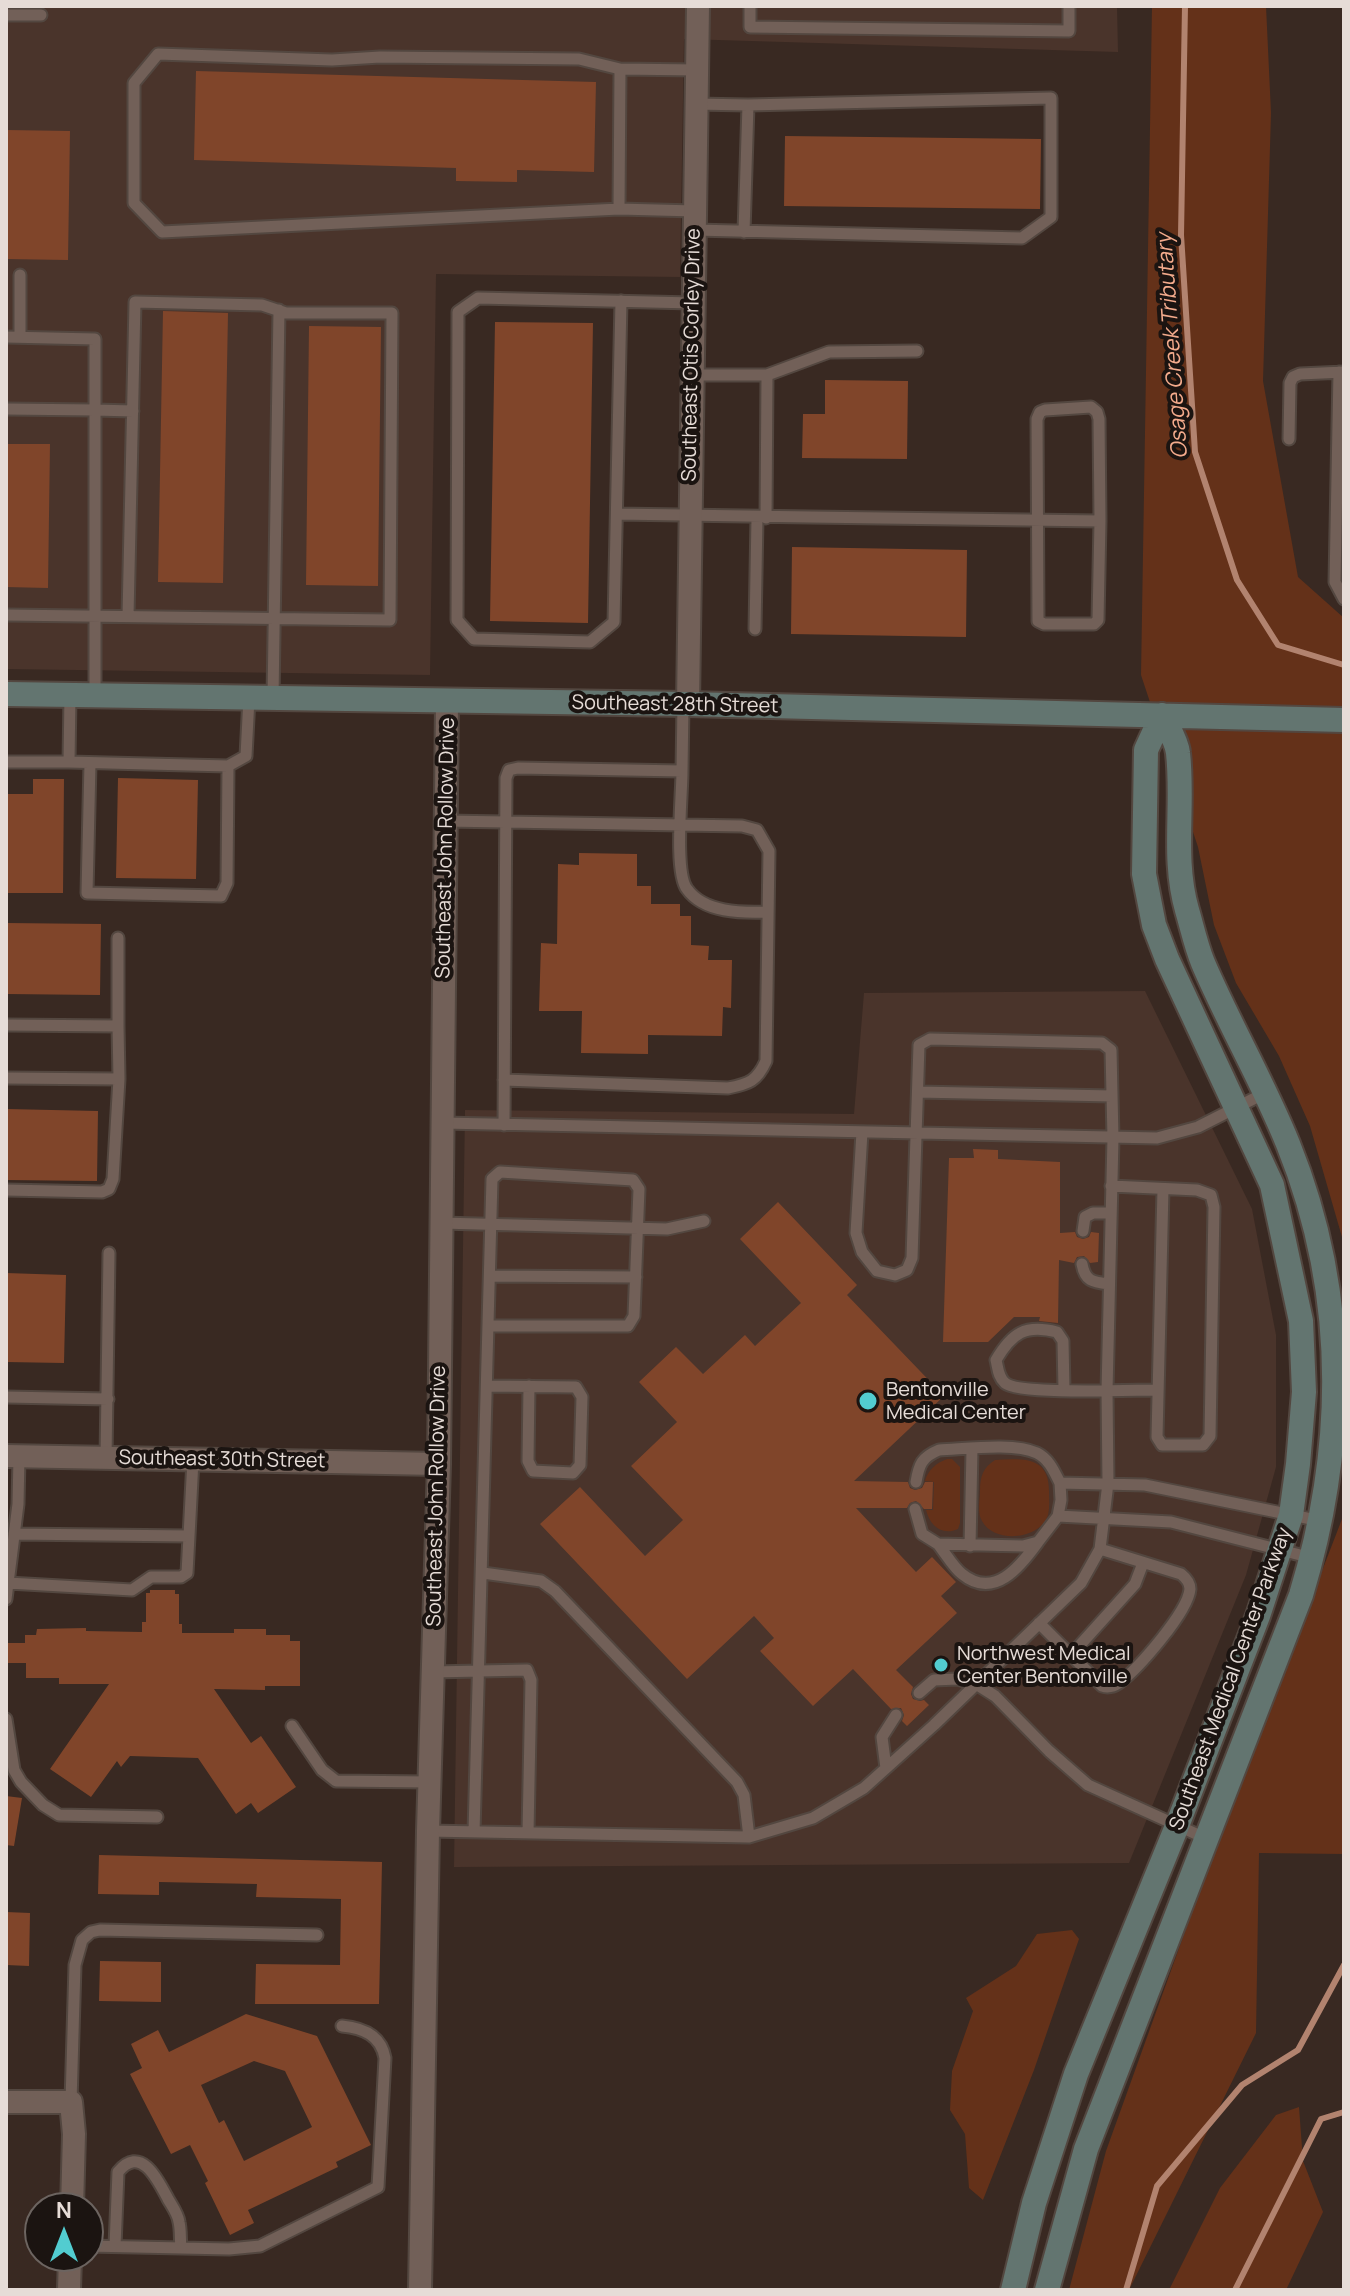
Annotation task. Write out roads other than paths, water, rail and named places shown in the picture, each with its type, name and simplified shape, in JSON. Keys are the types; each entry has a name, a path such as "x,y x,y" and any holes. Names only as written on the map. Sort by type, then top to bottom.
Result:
{"main road":[{"name":"Southeast 28th Street","path":"6,694 685,704 1344,720"},
{"name":"Southeast Medical Center Parkway","path":"1047,2290 1086,2149 1205,1838 1288,1633 1321,1521 1335,1420 1335,1361 1324,1269 1305,1191 1265,1093 1201,960 1178,864 1178,750 1162,715"},
{"name":"Southeast Medical Center Parkway","path":"1013,2290 1034,2203 1076,2074 1258,1616 1291,1515 1298,1464 1304,1392 1301,1321 1272,1185 1167,959 1154,925 1144,874 1146,750 1162,715"}],"street":[{"name":"Southeast Otis Corley Drive","path":"685,704 698,6"},
{"name":"Southeast John Rollow Drive","path":"420,2290 429,1782 439,1464 447,702"},
{"name":"Southeast 30th Street","path":"13,1456 439,1464"},
{"path":"6,2102 71,2102 74,2134 72,2192"}],"lane":[{"path":"750,6 750,27 1069,31 1069,6"},
{"path":"6,15 41,15"},
{"path":"696,104 1051,98 1051,217 1022,238 744,232 695,220 619,209 162,232 134,203 134,83 158,54 332,60 380,57 579,59 620,69 697,70"},
{"path":"619,209 620,69"},
{"path":"744,232 748,105"},
{"path":"20,275 20,337"},
{"path":"621,301 614,622 590,642 474,639 457,620 458,312 478,298 621,301 693,303"},
{"path":"6,615 390,620 392,313 286,313 262,305 135,302 128,616"},
{"path":"6,762 228,766 246,756 261,698 273,618 279,310"},
{"path":"6,337 95,339 95,695"},
{"path":"692,375 767,375 829,352 917,351"},
{"path":"1289,439 1290,383 1293,377 1342,372 1335,582 1344,599"},
{"path":"755,629 767,375"},
{"path":"1091,407 1097,412 1100,521 1098,620 1094,624 1044,624 1038,621 1037,419 1040,412 1091,407"},
{"path":"6,409 133,411"},
{"path":"617,514 1100,521"},
{"path":"69,762 70,695"},
{"path":"685,704 680,873 687,890 710,905 739,913 768,912"},
{"path":"90,763 87,893 221,896 227,883 228,766"},
{"path":"504,1125 506,778 509,770 682,771"},
{"path":"446,821 742,826 757,830 769,851 766,1061 760,1075 751,1084 728,1088 504,1080"},
{"path":"6,1190 102,1192 109,1189 113,1179 119,1079 118,938"},
{"path":"6,1025 118,1026"},
{"path":"428,1831 749,1837 813,1818 864,1788 1081,1583 1100,1549 1108,1483 1113,1138 1111,1050 1102,1043 930,1039 919,1045 912,1258 907,1270 895,1275 877,1271 868,1262 856,1233 862,1132"},
{"path":"6,1078 119,1079"},
{"path":"918,1092 1112,1096"},
{"path":"443,1123 1157,1138 1198,1127 1265,1093"},
{"path":"474,1832 492,1179 500,1172 633,1180 639,1189 639,1227 634,1316 628,1326 489,1326"},
{"path":"1111,1186 1197,1190 1211,1195 1214,1207 1210,1436 1203,1445 1162,1445 1157,1437 1163,1189"},
{"path":"1083,1231 1085,1217 1093,1213 1110,1213"},
{"path":"441,1223 667,1229 704,1221"},
{"path":"106,1458 109,1253"},
{"path":"1082,1264 1088,1280 1109,1284"},
{"path":"490,1276 636,1277"},
{"path":"1064,1390 1063,1341 1057,1332 1025,1329 1007,1342 996,1360 1004,1382 1014,1388 1064,1390 1107,1391 1156,1390"},
{"path":"488,1386 529,1386 576,1387 582,1397 580,1465 573,1473 533,1471 528,1461 529,1386"},
{"path":"6,1397 108,1399"},
{"path":"915,1509 922,1534 938,1544 960,1573 974,1582 992,1584 1010,1577 1058,1516 1061,1500 1060,1483 1051,1466 1039,1454 1022,1448 939,1450 927,1455 919,1465 916,1482"},
{"path":"970,1546 972,1449"},
{"path":"6,1599 14,1534 13,1456"},
{"path":"8,1583 132,1590 151,1577 181,1577 187,1573 193,1460"},
{"path":"1060,1483 1145,1485 1321,1521"},
{"path":"1058,1516 1171,1522 1312,1558"},
{"path":"14,1534 189,1536"},
{"path":"938,1544 1023,1546 1038,1542"},
{"path":"1039,1623 1102,1686 1109,1688 1119,1683 1162,1639 1185,1603 1190,1588 1188,1581 1181,1574 1100,1549"},
{"path":"1071,1655 1135,1584 1143,1563"},
{"path":"483,1573 541,1581 555,1591 737,1782 744,1795 749,1837"},
{"path":"433,1672 527,1670 531,1680 528,1833"},
{"path":"919,1693 934,1680 957,1679 976,1684 995,1696 1049,1751 1088,1785 1205,1838"},
{"path":"886,1768 882,1737 896,1715"},
{"path":"6,1719 14,1770 43,1805 59,1815 157,1817"},
{"path":"292,1726 322,1770 336,1781 429,1782"},
{"path":"71,2102 75,1965 82,1940 91,1932 317,1935"},
{"path":"104,2246 229,2249 260,2246 378,2187 383,2048 366,2031 342,2026"},
{"path":"115,2246 118,2172 126,2164 132,2163 148,2167 155,2174 179,2220 181,2248"}],"waterway":[{"name":"Osage Creek Tributary","path":"1185,6 1181,235 1195,452 1237,580 1278,645 1344,665"},
{"name":"Osage Creek Tributary","path":"1126,2290 1157,2186 1242,2085 1298,2050 1344,1965"},
{"name":"Osage Creek Tributary","path":"1235,2290 1321,2119 1344,2112"}],"place":[{"name":"Bentonville Medical Center","path":"868,1401"},
{"name":"Northwest Medical Center Bentonville","path":"941,1665"}]}
